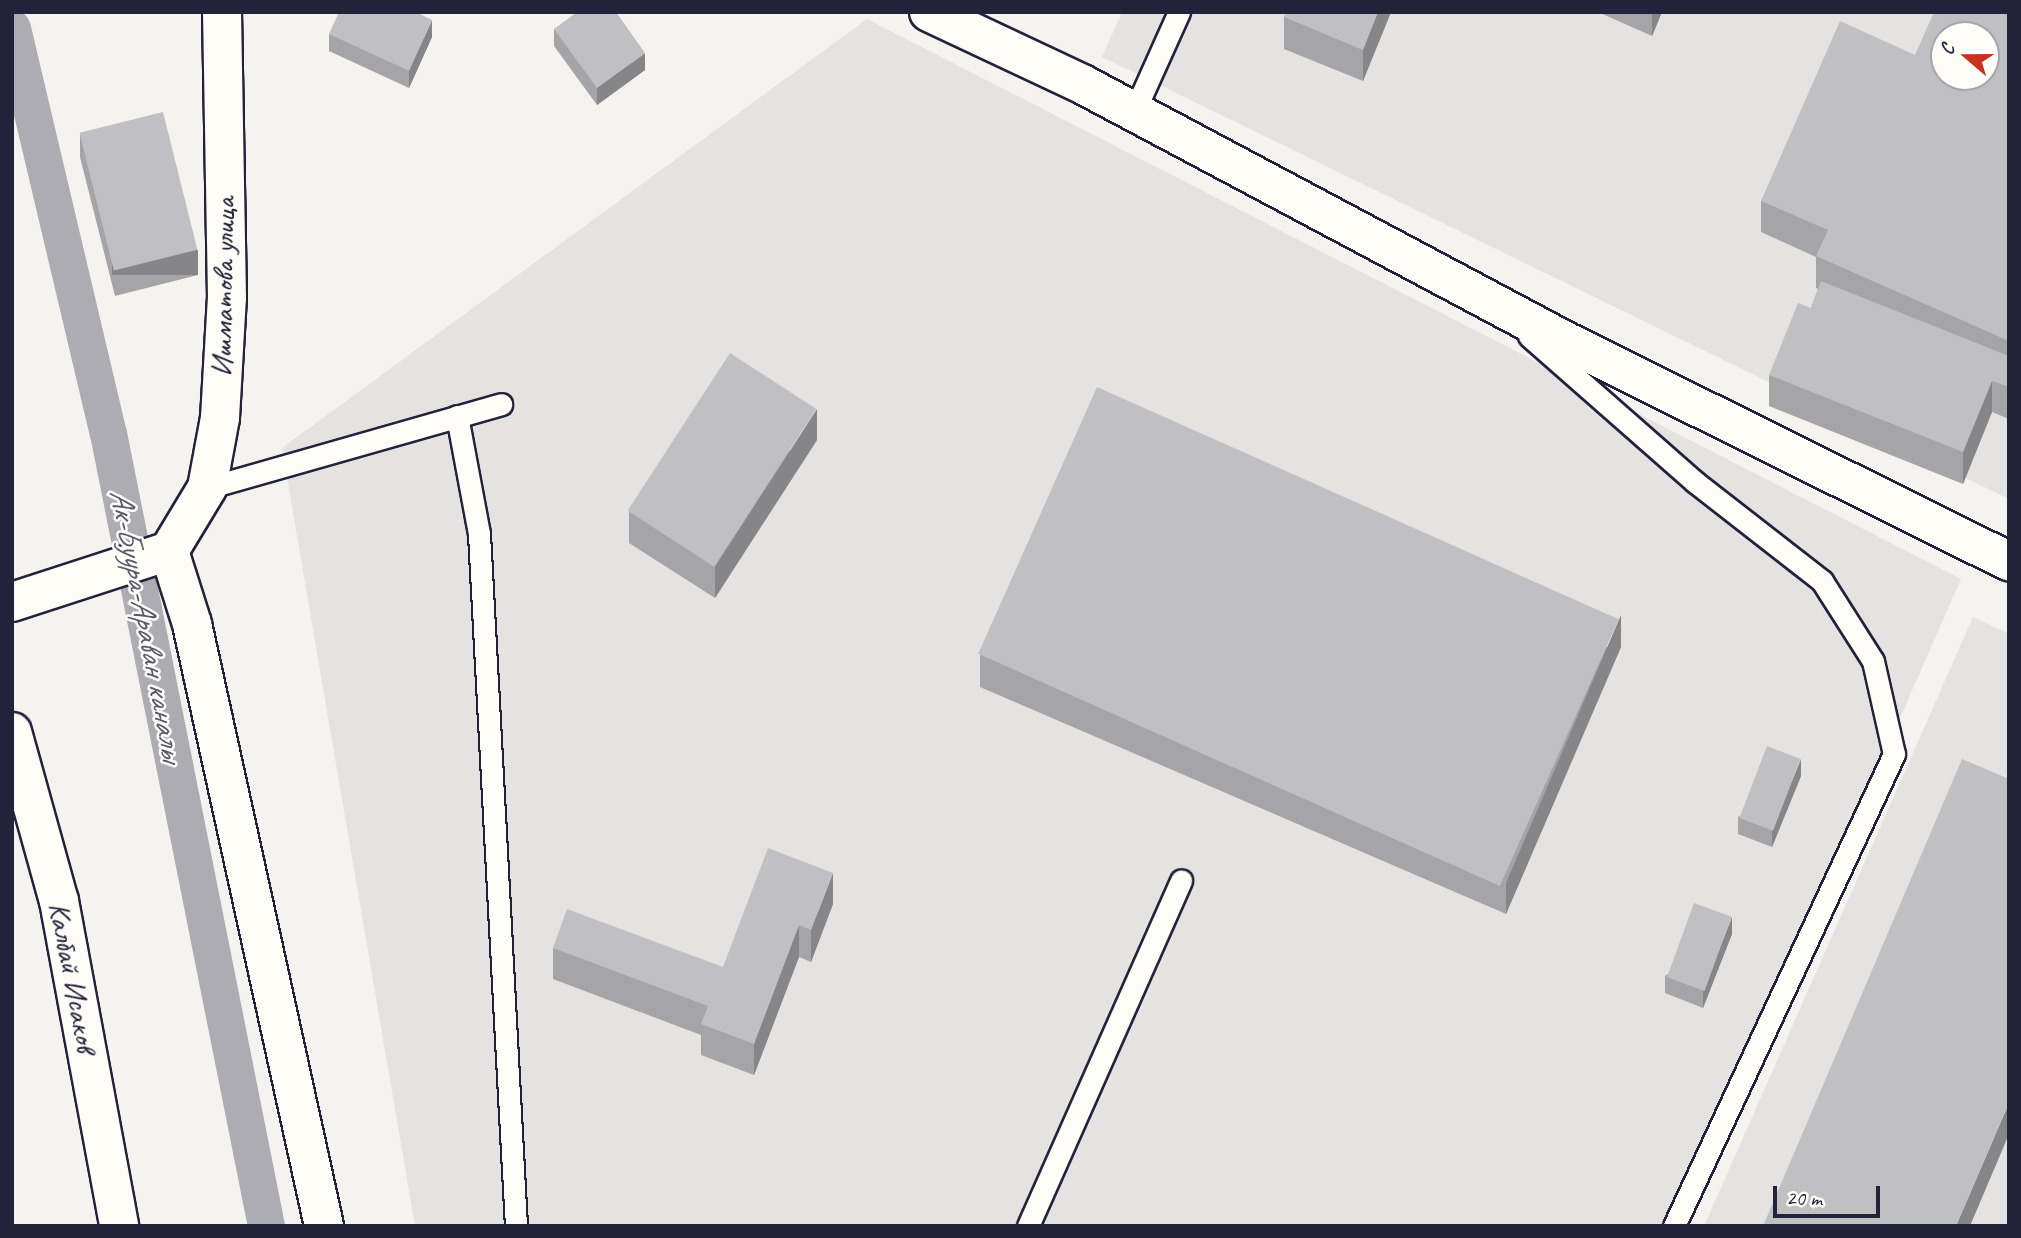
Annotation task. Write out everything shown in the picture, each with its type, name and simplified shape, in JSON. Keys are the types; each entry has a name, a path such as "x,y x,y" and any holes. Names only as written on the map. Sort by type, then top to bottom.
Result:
{"street":[{"name":"Ишматова улица","path":"169,551 207,488 220,418 228,298 222,12"},
{"path":"929,12 1134,113 1485,298 2009,561"},
{"path":"20,596 169,551 192,624 324,1226"},
{"name":"Калбай Исаков","path":"12,732 59,901 119,1226"}],"lane":[{"path":"1134,113 1179,12"},
{"path":"1485,298 1695,482 1822,581 1873,661 1894,754 1674,1226"},
{"path":"207,488 501,404"},
{"path":"457,416 479,534 516,1226"},
{"path":"1028,1226 1181,880"}],"shaded area":[{"path":"1122,12 2009,12 2009,499 1102,57"},
{"path":"867,19 1961,579 1677,1226 415,1226 282,448"},
{"path":"1973,617 2009,634 2009,1226 1704,1226"}],"building":[{"path":"339,12 416,12 432,20 409,71 329,34"},
{"path":"577,12 616,12 645,53 597,88 554,29"},
{"path":"1286,12 1378,12 1363,50 1284,17"},
{"path":"1934,12 2009,12 2009,341 1816,256 1828,230 1761,201 1840,21 1915,55 1930,21 1930,91 2000,91 2000,21 1930,21"},
{"path":"163,112 197,250 114,271 80,133"},
{"path":"1821,281 2009,356 2009,387 1992,381 1963,452 1769,375 1798,303 1811,308"},
{"path":"730,353 816,409 714,567 628,511"},
{"path":"1097,387 1619,619 1500,886 978,654"},
{"path":"1767,746 1801,759 1773,831 1739,818"},
{"path":"1962,759 2009,779 2009,1103 1956,1226 1763,1226"},
{"path":"768,848 833,873 811,930 799,925 754,1044 701,1024 708,1006 553,948 567,909 723,967"},
{"path":"1694,903 1732,917 1705,991 1667,977"}],"waterway":[{"name":"Ак-Буура-Араван каналы","path":"12,28 108,433 266,1226"}]}
